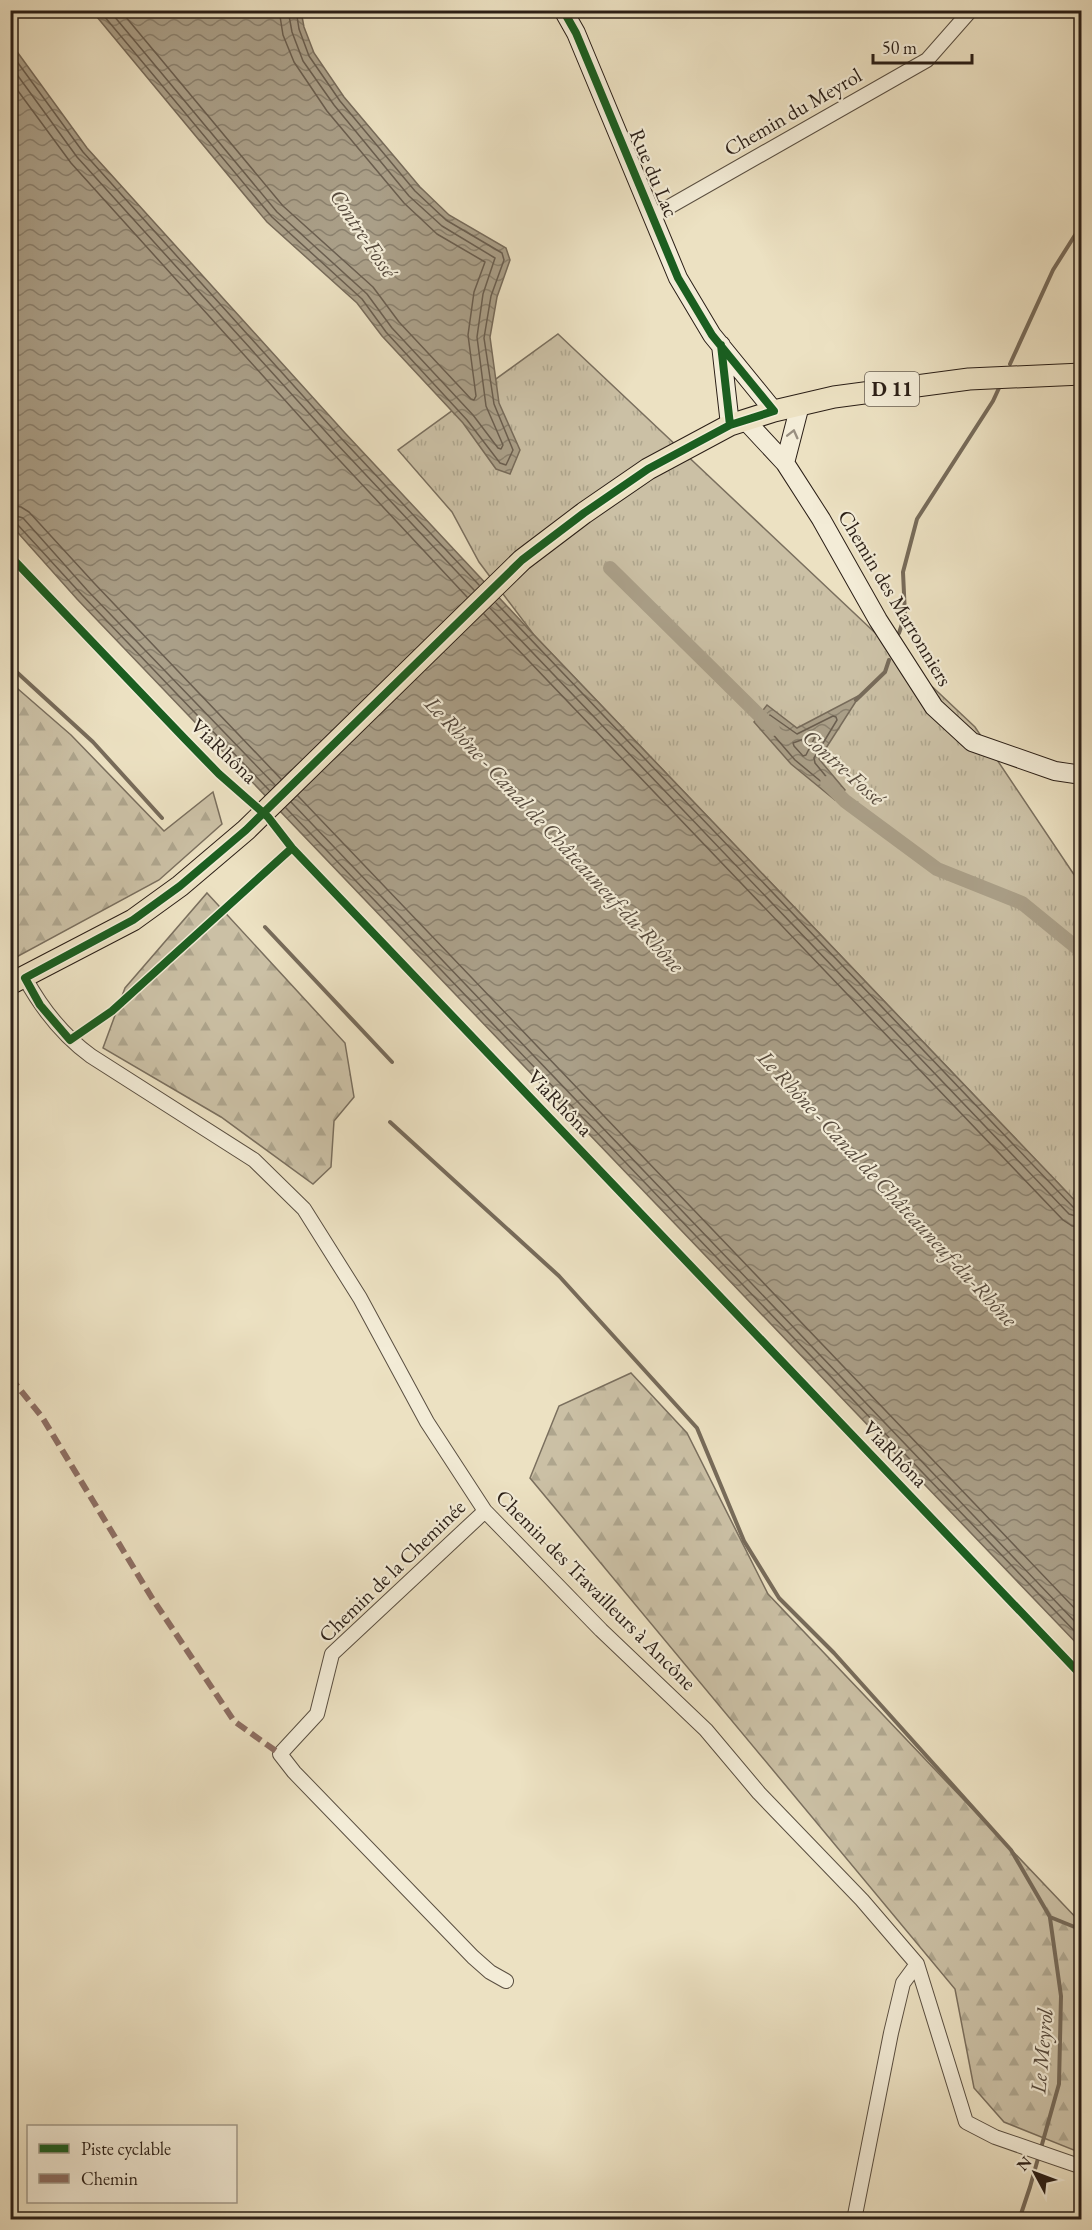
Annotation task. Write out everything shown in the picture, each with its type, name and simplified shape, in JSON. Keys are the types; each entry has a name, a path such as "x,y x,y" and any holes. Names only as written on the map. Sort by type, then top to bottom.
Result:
{"main road":[{"name":"D 11","path":"18,981 133,920 180,886 246,830 522,561 584,513 648,469 737,422 834,397 969,379 1082,374"}],"street":[{"name":"Rue du Lac","path":"563,10 576,33 678,278 712,335 774,411"},
{"name":"Chemin du Meyrol","path":"653,216 927,60 971,10"},
{"path":"721,345 737,422"},
{"path":"785,463 800,405"},
{"name":"Chemin des Marronniers","path":"737,422 785,463 821,519 878,620 934,707 972,742 1054,771 1082,775"},
{"name":"Chemin des Travailleurs à Ancône","path":"18,981 70,1040 91,1056 254,1160 304,1209 360,1298 427,1422 485,1511 602,1630 706,1730 759,1793 862,1900 917,1964 966,2122 1010,2142 1082,2167"},
{"name":"Chemin de la Cheminée","path":"485,1511 332,1654 317,1714 280,1754 294,1772 473,1957 490,1972 506,1981"},
{"path":"854,2220 903,1983 917,1964"}],"green space":[{"path":"558,334 975,727 1081,885 1081,1207 534,635 479,562 452,512 398,450"},
{"path":"10,682 71,735 164,831 213,792 222,824 159,880 11,960"},
{"path":"207,893 345,1043 354,1097 334,1121 331,1167 313,1184 221,1117 103,1048 125,988"},
{"path":"631,1373 687,1433 768,1594 1081,1923 1081,2153 1004,2122 974,2088 955,1989 530,1478 559,1406"}],"water":[{"path":"92,11 301,11 304,27 314,53 344,97 420,187 449,215 506,248 510,260 497,297 490,337 499,403 520,450 510,474 496,469 463,423 382,336 357,303 267,222"},
{"name":"Le Rhône - Canal de Châteauneuf-du-Rhône","path":"10,42 87,148 345,433 534,635 1081,1207 1081,1648 77,599 11,525"},
{"path":"860,695 819,759 845,790 835,800 791,764 754,722 767,705 797,728"}],"waterway":[{"path":"1010,364 1053,270 1082,224"},
{"path":"899,633 905,615 903,572 917,519 993,401 999,388"},
{"name":"Contre-Fossé","path":"610,568 773,729"},
{"path":"856,700 885,672 889,660"},
{"path":"10,666 93,742 162,818"},
{"name":"Contre-Fossé","path":"827,783 845,801 937,869 1022,903 1082,952"},
{"path":"265,927 392,1062"},
{"path":"390,1122 559,1276 697,1428 744,1541 779,1598 834,1653 1011,1850 1050,1917 1082,1930"},
{"name":"Le Meyrol","path":"1019,2220 1059,2084 1061,1996 1050,1918"}],"marked path":[{"path":"10,1377 42,1417 152,1598 234,1721 280,1754"}],"cycle path":[{"path":"292,848 112,1011 70,1040 40,1005 25,978 133,920 180,886 246,830 522,560 584,513 648,469 730,425 774,411 712,335 678,278 576,33 563,10"},
{"path":"721,345 730,425"},
{"name":"ViaRhôna","path":"10,556 219,774 268,817 292,848 1082,1676"}]}
